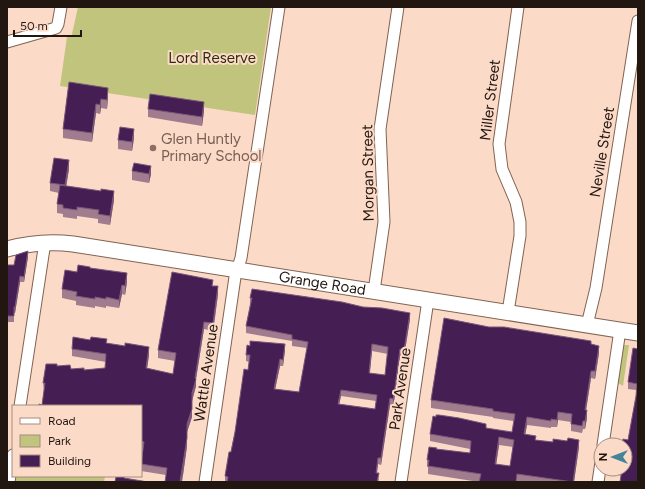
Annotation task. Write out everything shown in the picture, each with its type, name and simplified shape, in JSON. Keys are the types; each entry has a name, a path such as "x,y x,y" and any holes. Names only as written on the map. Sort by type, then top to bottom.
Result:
{"main road":[{"name":"Grange Road","path":"7,249 41,242 73,244 638,333"}],"street":[{"path":"7,42 56,28 61,7"},
{"name":"Wattle Avenue","path":"205,482 235,281 242,258 279,7"},
{"name":"Morgan Street","path":"374,291 384,222 380,130 398,7"},
{"name":"Miller Street","path":"508,312 520,236 520,222 516,202 502,169 499,144 518,7"},
{"name":"Neville Street","path":"591,325 638,22"},
{"path":"20,405 39,279 41,242"},
{"name":"Park Avenue","path":"401,482 428,300"},
{"path":"605,437 620,330"},
{"path":"9,482 12,462"}],"green space":[{"name":"Lord Reserve","path":"78,7 271,7 255,115 60,86 67,37 72,36"},
{"path":"624,345 629,345 623,386 618,383"},
{"path":"16,477 105,477 104,482 15,482"}],"building":[{"path":"69,82 108,88 107,100 101,99 100,105 96,104 92,133 63,129"},
{"path":"150,94 204,102 202,117 148,109"},
{"path":"120,127 134,129 132,142 118,140"},
{"path":"54,158 69,160 65,185 50,183"},
{"path":"134,163 151,166 149,174 132,171"},
{"path":"60,185 101,191 101,189 114,191 110,216 98,214 99,210 77,207 77,210 63,208 63,205 57,204"},
{"path":"28,251 24,277 20,276 14,307 14,316 7,316 7,265 14,265 16,255"},
{"path":"78,265 127,273 125,286 122,285 119,300 106,297 106,299 95,297 95,299 76,296 77,292 62,289 65,270 77,272"},
{"path":"172,272 213,280 212,286 218,286 213,323 204,322 196,379 192,393 192,409 187,424 187,438 180,482 165,482 167,468 142,464 144,442 142,441 142,405 42,405 46,364 57,364 57,366 70,365 71,369 84,368 84,370 105,368 106,354 72,349 73,337 90,340 91,337 107,339 106,343 125,346 125,343 149,347 146,368 173,374 176,353 158,350"},
{"path":"252,289 410,313 404,350 400,349 394,395 393,399 390,398 381,458 378,458 376,473 379,473 377,482 227,482 228,477 225,476 229,452 231,452 235,432 244,369 248,370 250,355 246,355 247,345 250,346 250,341 285,344 283,360 280,359 274,389 299,392 308,342 292,339 292,335 246,326 252,298 250,298","holes":["372,344 388,347 385,375 369,373","341,390 377,395 375,409 338,404"]},
{"path":"444,318 489,327 504,327 591,341 591,344 599,346 595,371 591,371 585,410 587,410 585,421 583,421 582,426 571,424 572,414 558,412 557,420 551,419 551,421 527,417 524,434 536,436 535,440 553,442 553,439 567,441 568,438 579,440 573,482 517,474 516,482 479,482 481,474 428,466 429,460 427,460 429,447 470,453 471,441 430,434 433,416 436,417 436,415 439,415 459,418 486,424 486,428 512,432 515,414 493,411 493,409 431,400","holes":["499,437 514,440 510,466 495,464"]},
{"path":"633,348 638,349 638,482 620,482 621,477 633,477 633,437 629,437 637,384 628,382"},
{"path":"116,477 124,477 148,482 115,482"}],"place":[{"name":"Glen Huntly Primary School","path":"153,148"}]}
